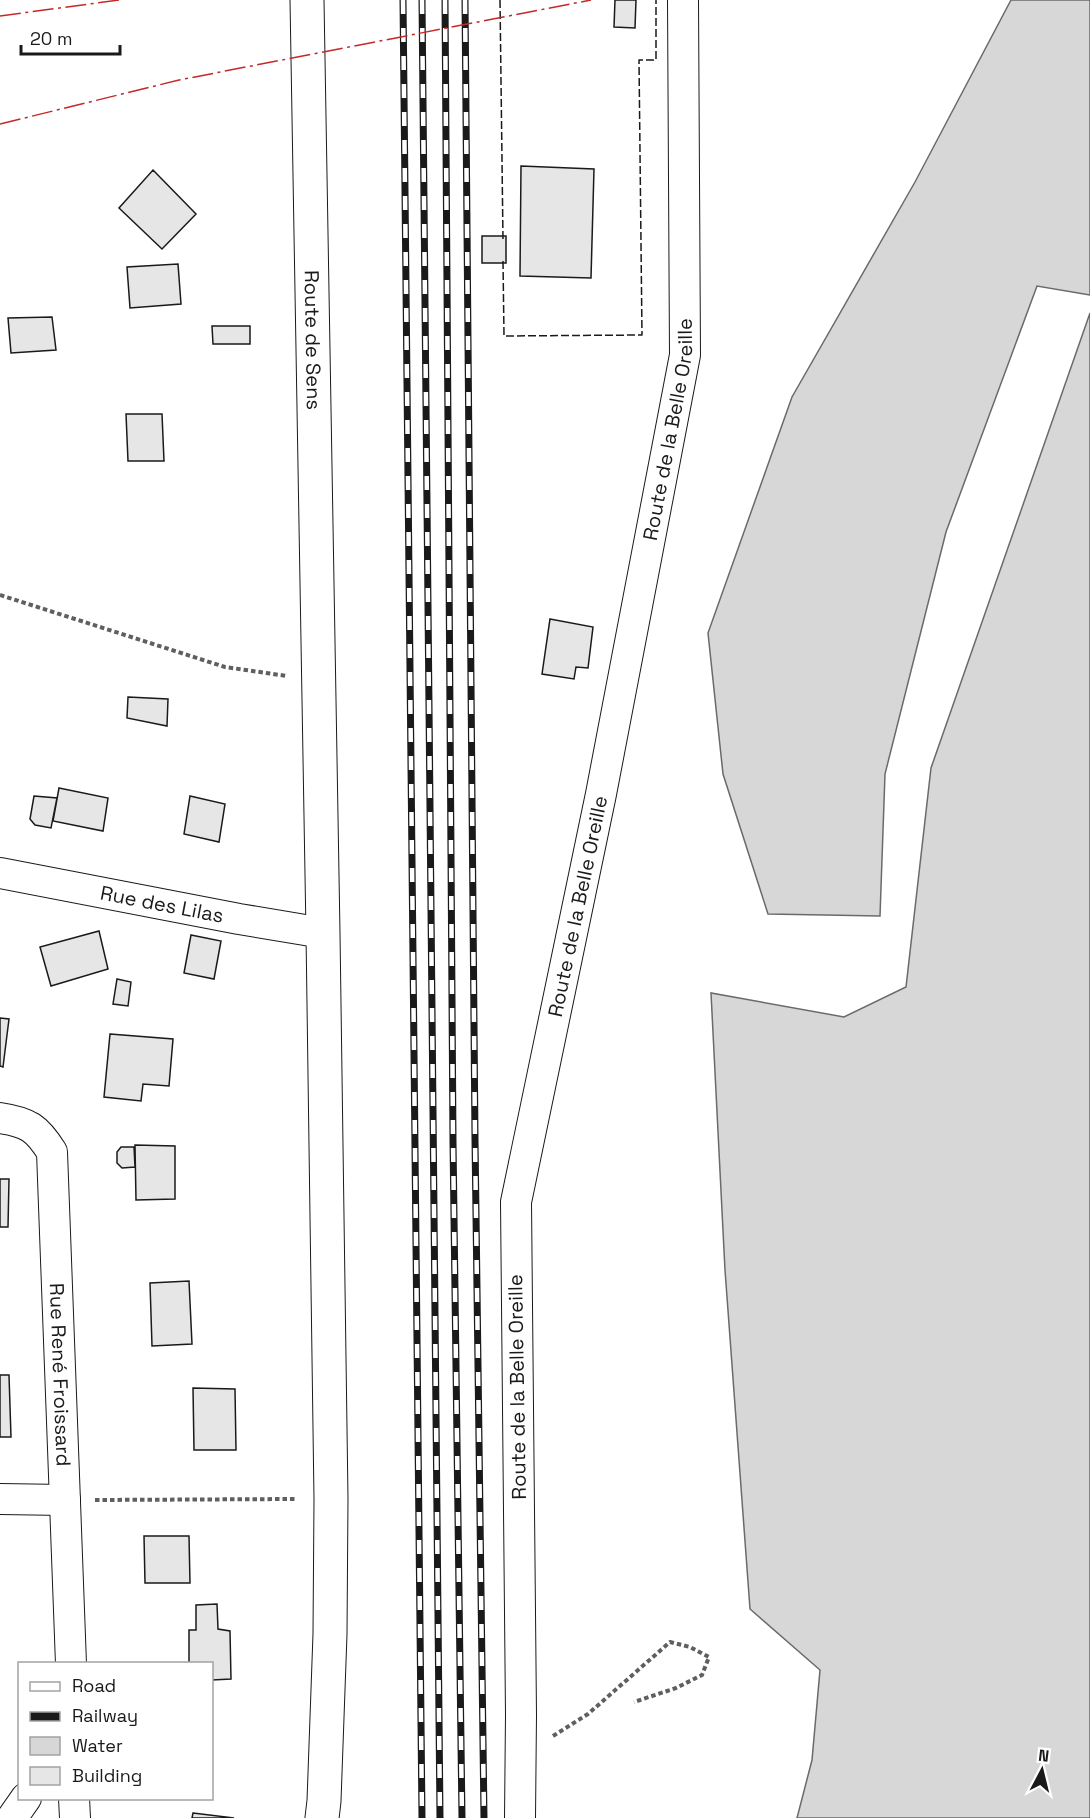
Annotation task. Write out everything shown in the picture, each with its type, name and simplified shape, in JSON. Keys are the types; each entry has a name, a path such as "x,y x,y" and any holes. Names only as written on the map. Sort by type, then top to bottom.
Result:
{"main road":[{"name":"Route de Sens","path":"307,0 331,1498 330,1634 322,1818"}],"street":[{"name":"Route de la Belle Oreille","path":"520,1818 516,1202 601,794 685,355 683,0"},
{"name":"Rue des Lilas","path":"0,873 323,933"},
{"name":"Rue René Froissard","path":"0,1118 19,1120 40,1133 52,1152 71,1662"},
{"path":"0,1499 65,1500"},
{"path":"12,1818 25,1800"},
{"path":"74,1800 75,1818"}],"path":[{"path":"0,595 225,667 319,681"},
{"path":"65,1500 331,1498"},
{"path":"520,1758 588,1714 670,1642 690,1647 709,1657 702,1675 676,1688 634,1702"}],"water":[{"path":"1011,0 1090,0 1090,295 1037,286 946,532 885,774 880,916 768,914 723,774 708,633 792,397 915,182"},
{"path":"1090,313 1090,1818 797,1818 812,1760 820,1670 750,1609 725,1270 711,993 844,1017 906,987 931,768"}],"building":[{"path":"615,0 636,0 635,28 614,27"},
{"path":"521,166 594,169 591,278 520,276"},
{"path":"153,170 196,214 162,249 119,208"},
{"path":"482,236 506,236 506,263 482,263"},
{"path":"178,264 181,304 130,308 127,267"},
{"path":"52,317 56,350 11,353 8,318"},
{"path":"212,326 250,326 250,344 213,344"},
{"path":"126,414 162,414 164,461 128,461"},
{"path":"550,619 593,627 588,668 576,667 574,679 542,674"},
{"path":"128,697 168,699 167,726 127,718"},
{"path":"59,788 108,798 103,831 53,821"},
{"path":"34,796 57,798 51,828 35,825 30,819"},
{"path":"190,796 225,804 219,842 184,834"},
{"path":"99,931 108,969 51,986 40,947"},
{"path":"191,935 221,941 214,979 184,973"},
{"path":"117,979 131,982 128,1006 113,1004"},
{"path":"0,1018 9,1019 3,1067 0,1066"},
{"path":"110,1034 173,1039 169,1086 143,1084 141,1101 104,1097"},
{"path":"135,1145 175,1146 175,1199 136,1200"},
{"path":"121,1147 134,1147 135,1167 122,1168 117,1163 117,1152"},
{"path":"0,1179 9,1179 8,1227 0,1227"},
{"path":"189,1281 192,1344 152,1346 150,1283"},
{"path":"0,1375 9,1375 11,1437 0,1437"},
{"path":"193,1388 235,1389 236,1450 194,1450"},
{"path":"144,1536 189,1536 190,1583 145,1583"},
{"path":"217,1604 218,1629 230,1631 231,1679 213,1680 213,1662 189,1662 189,1630 196,1630 196,1605"},
{"path":"193,1813 234,1818 192,1818"}],"railway":[{"path":"403,0 422,1818"},
{"path":"422,0 440,1818"},
{"path":"445,0 453,1141 462,1818"},
{"path":"465,0 475,1139 484,1818"}],"fence":[{"path":"500,0 503,240"},
{"path":"503,261 504,336 642,335 639,60 656,60 656,0"}],"power":[{"path":"0,16 119,0"},
{"path":"0,124 179,80 591,0"}]}
